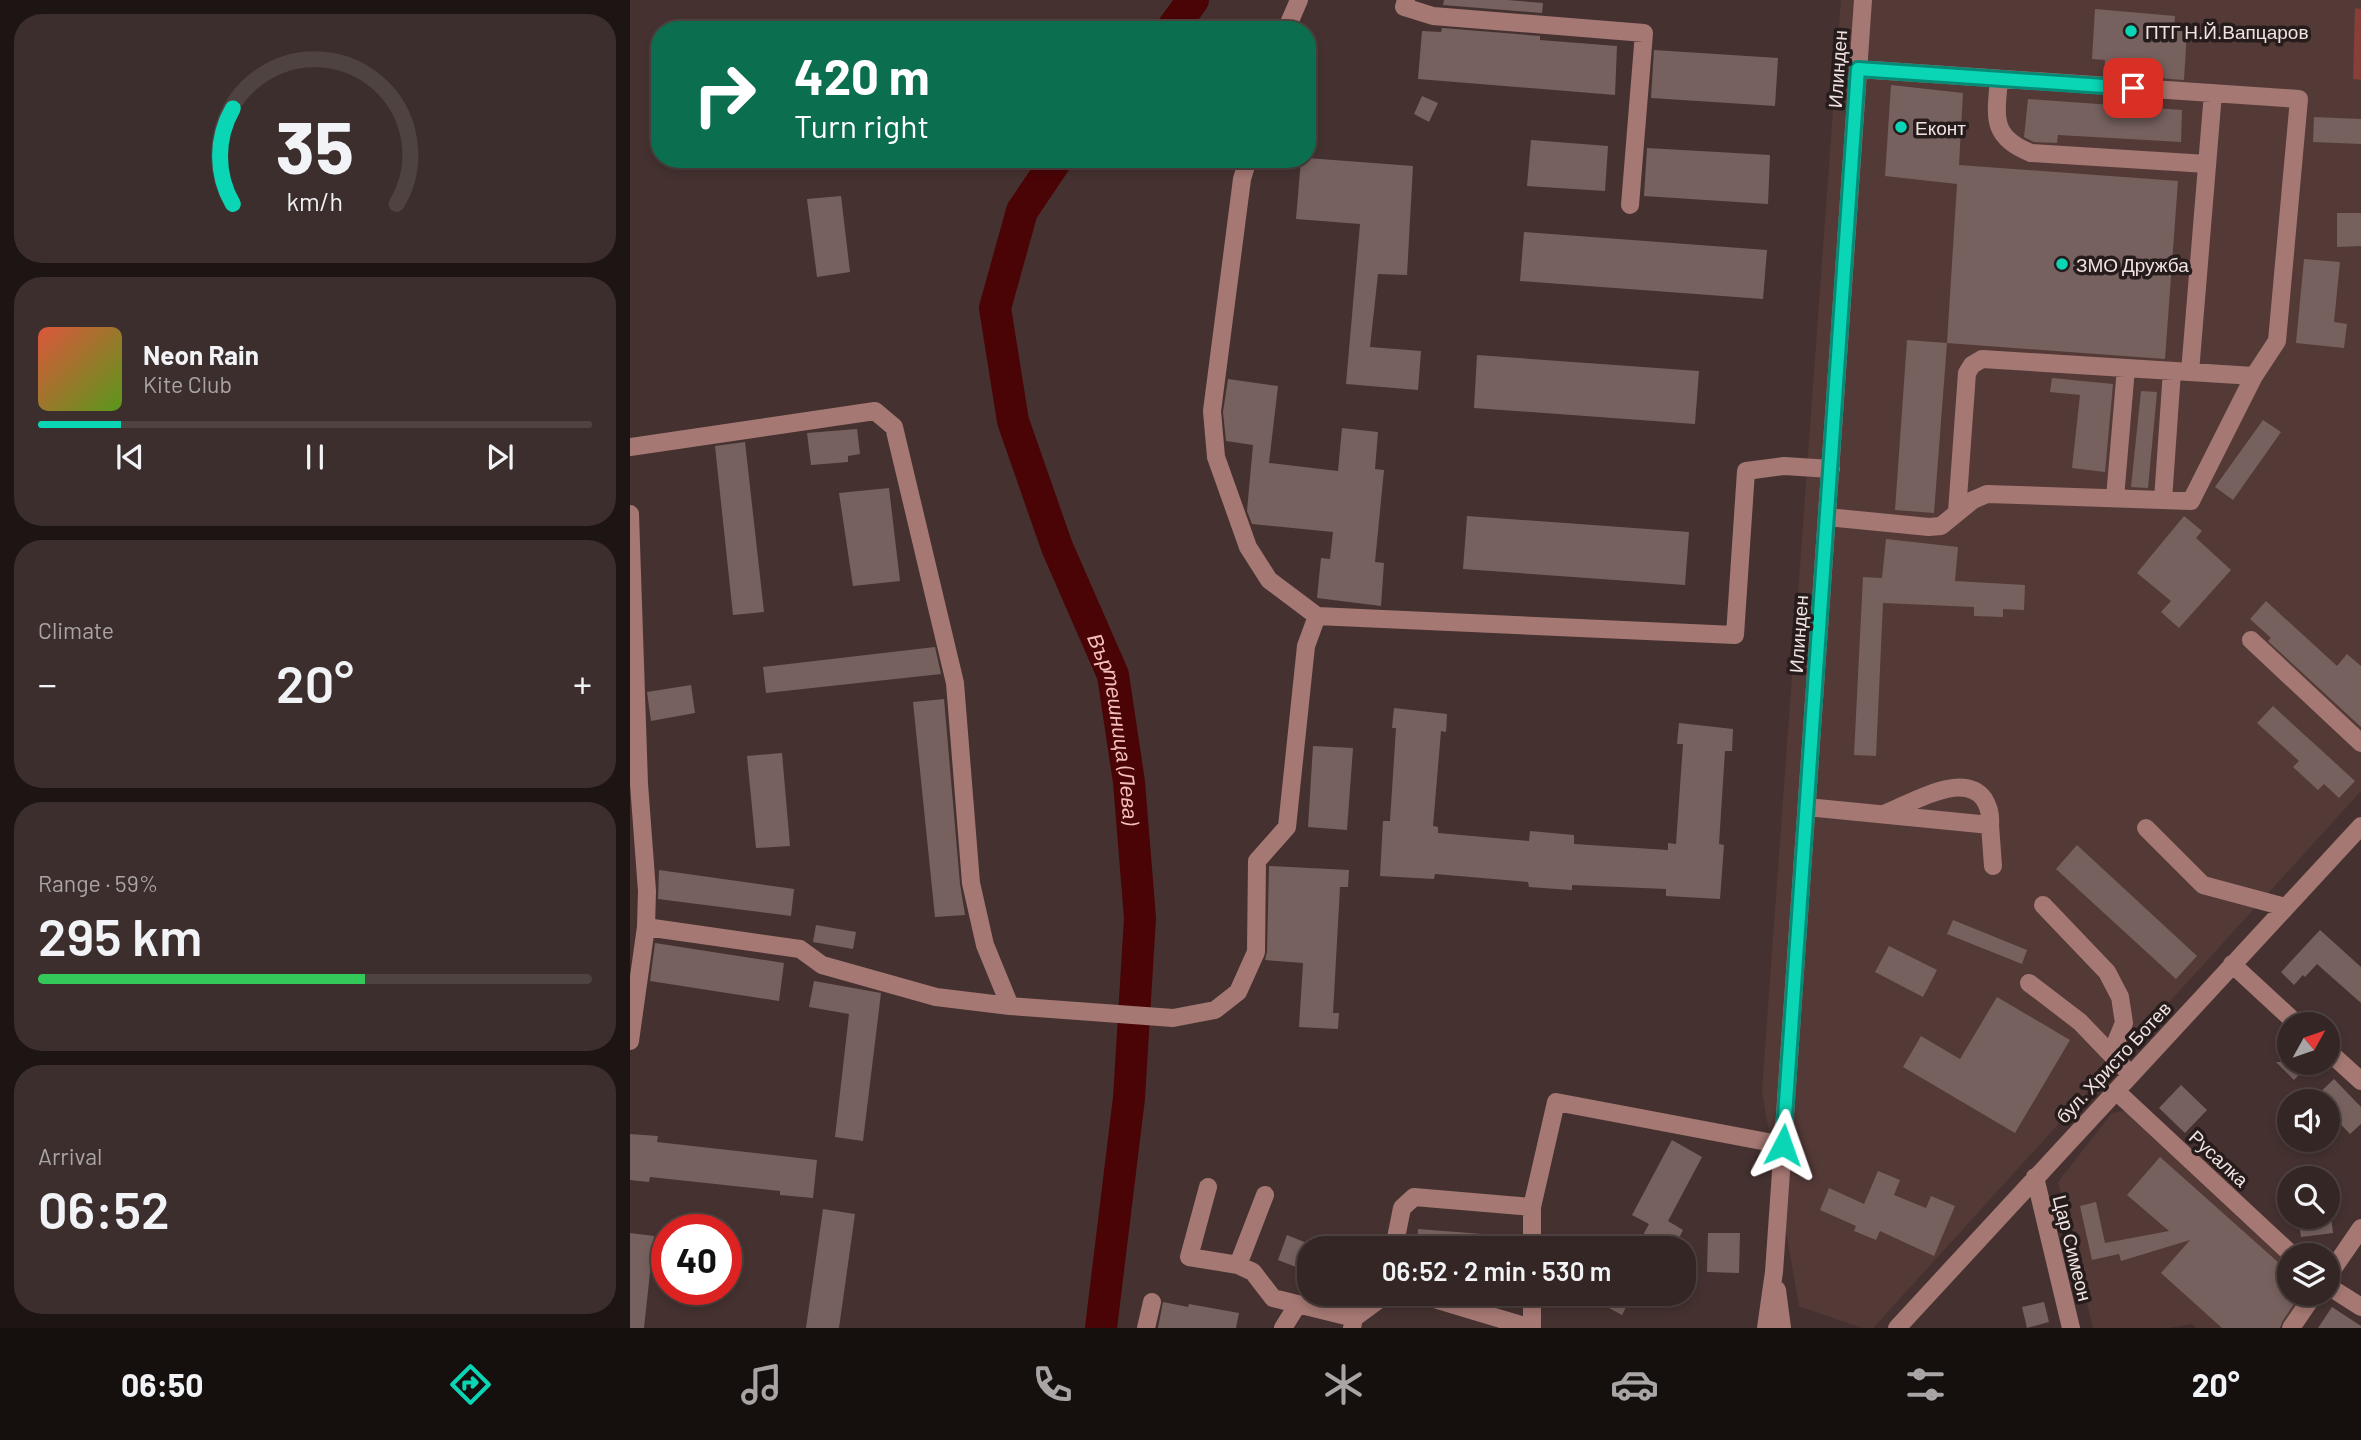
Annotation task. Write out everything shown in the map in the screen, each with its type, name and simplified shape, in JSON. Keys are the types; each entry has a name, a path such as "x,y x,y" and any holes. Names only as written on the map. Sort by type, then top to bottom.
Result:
{"street":[{"path":"1290,21 1299,0"},
{"path":"1406,0 1404,7 1433,16 1644,33 1630,205"},
{"name":"Илинден","path":"1766,1328 1774,1272 1863,0"},
{"path":"1827,517 1941,526 1973,500 1987,494 2191,500 2254,376 2277,341 2299,99 1858,69"},
{"path":"1999,79 1996,118 1999,130 2019,148 2031,153 2207,164"},
{"path":"2163,500 2207,164 2213,93"},
{"path":"1245,168 1212,411 1216,457 1248,547 1269,580 1317,616 1735,635 1746,471 1784,466 1831,469"},
{"path":"1957,512 1967,373 1972,365 1982,359 2254,376"},
{"path":"2115,498 2126,368"},
{"path":"630,447 875,411 894,427 955,683 971,883 985,945 1010,1006"},
{"path":"630,514 634,784 647,891 646,927 633,994 630,1041"},
{"path":"646,927 800,949 822,965 936,997 1010,1006 1173,1018 1215,1010 1238,992 1256,952 1257,861 1286,827 1306,646 1317,616"},
{"path":"2251,640 2361,743"},
{"path":"1884,814 1952,786 1965,786 1976,791 1989,808 1993,866"},
{"path":"1807,807 1990,825"},
{"name":"бул. Христо Ботев","path":"1898,1328 2361,826"},
{"path":"2146,828 2203,886 2285,907"},
{"path":"2043,905 2107,972 2120,997 2124,1023 2111,1054"},
{"path":"2232,964 2284,1012"},
{"path":"2029,983 2080,1022 2130,1074"},
{"path":"2340,1062 2361,1081"},
{"name":"Русалка","path":"2116,1091 2279,1243"},
{"path":"1532,1236 1532,1207 1556,1102 1783,1145"},
{"name":"Цар Симеон","path":"2035,1177 2071,1328"},
{"path":"1208,1187 1189,1258 1238,1265 1253,1272 1273,1298 1297,1304"},
{"path":"1238,1265 1265,1195"},
{"path":"1396,1236 1402,1208 1414,1197 1532,1207"},
{"path":"2340,1259 2361,1228"},
{"name":"Илинден","path":"1774,1272 1782,1328"},
{"path":"2340,1294 2361,1307"},
{"path":"1146,1328 1152,1302"},
{"path":"1283,1328 1297,1306"},
{"path":"1304,1306 1353,1323 1373,1306"},
{"path":"1449,1306 1495,1323 1531,1328 1532,1306"},
{"path":"2291,1328 2306,1306"}],"shaded area":[{"path":"1841,0 2361,0 2361,791 1873,1328 1862,1328 1799,1306 1762,1091"},
{"path":"2355,8 2361,9 2361,80 2353,79"},
{"path":"2124,1111 2277,1254 2277,1306 2295,1306 2280,1328 2196,1328 2192,1324 2169,1328 2093,1328 2058,1182 2112,1113"}],"building":[{"path":"1444,0 1543,3 1542,13 1443,5"},
{"path":"2095,9 2175,16 2174,30 2187,32 2184,80 2104,74 2105,60 2092,59"},
{"path":"1442,28 1617,46 1615,95 1418,79 1422,31 1441,32"},
{"path":"1654,50 1778,58 1775,106 1651,98"},
{"name":"ЗМО Дружба","path":"1891,85 1963,93 1959,165 2178,181 2165,359 1947,343 1957,184 1885,176"},
{"path":"1422,96 1438,103 1429,122 1414,114"},
{"path":"2028,99 2182,110 2181,142 2058,135 2057,143 2034,142 2024,137"},
{"path":"2314,117 2361,119 2361,144 2313,142"},
{"path":"1531,140 1608,146 1605,191 1527,186"},
{"path":"1647,148 1770,155 1768,204 1644,196"},
{"path":"1316,159 1413,166 1407,275 1378,274 1370,347 1421,351 1418,390 1346,384 1360,224 1296,219 1300,168 1316,168"},
{"path":"841,196 850,272 817,277 807,199"},
{"path":"2337,213 2361,213 2361,246 2337,247"},
{"path":"1524,232 1767,250 1763,299 1520,281"},
{"path":"2304,259 2340,262 2334,322 2347,324 2344,348 2296,343"},
{"path":"1907,340 1947,343 1934,513 1895,510"},
{"path":"1477,355 1699,371 1695,424 1474,408"},
{"path":"2052,378 2113,384 2105,472 2072,468 2080,395 2050,392"},
{"path":"1228,379 1278,386 1269,463 1338,471 1342,428 1378,432 1375,469 1384,470 1375,562 1384,563 1381,606 1317,598 1321,558 1330,559 1333,532 1252,524 1247,511 1253,445 1226,441 1223,412"},
{"path":"2141,391 2157,392 2148,488 2131,487"},
{"path":"2263,420 2281,432 2233,500 2215,487"},
{"path":"857,429 860,454 848,456 848,462 811,465 807,433"},
{"path":"745,442 764,612 733,615 715,446"},
{"path":"889,488 900,581 853,586 839,493"},
{"path":"1467,516 1689,532 1685,585 1463,569"},
{"path":"2184,516 2202,531 2196,538 2231,570 2179,628 2161,612 2171,601 2137,573"},
{"path":"1886,539 1958,547 1955,581 2025,585 2024,610 2003,609 2003,617 1974,616 1974,607 1883,603 1876,756 1854,755 1863,577 1882,578"},
{"path":"2266,601 2337,666 2347,654 2361,666 2361,727 2268,641 2271,638 2250,619"},
{"path":"935,647 941,674 766,693 763,667"},
{"path":"691,685 695,713 651,721 647,692"},
{"path":"944,699 965,915 935,917 913,702"},
{"path":"2273,706 2355,781 2339,798 2324,784 2318,790 2293,767 2299,761 2257,723"},
{"path":"1394,708 1447,714 1446,732 1441,731 1433,826 1438,827 1438,833 1529,841 1530,831 1574,835 1574,844 1668,850 1668,843 1676,844 1683,744 1677,744 1679,723 1733,729 1732,751 1725,751 1719,844 1724,845 1720,899 1666,896 1666,889 1572,885 1572,890 1529,887 1528,882 1435,874 1434,879 1380,876 1383,821 1390,821 1396,728 1392,728"},
{"path":"1313,746 1353,748 1347,830 1308,827"},
{"path":"782,753 790,846 756,848 747,756"},
{"path":"2077,845 2197,956 2176,979 2056,869"},
{"path":"1269,866 1349,870 1348,887 1340,887 1333,1013 1339,1013 1338,1029 1299,1027 1303,963 1265,960"},
{"path":"659,870 794,889 791,916 658,899"},
{"path":"1953,920 2027,950 2022,964 1947,934"},
{"path":"816,925 856,932 853,949 813,942"},
{"path":"2320,930 2361,967 2361,1003 2317,964 2294,985 2281,972"},
{"path":"655,943 784,963 779,1001 650,981"},
{"path":"1889,946 1937,970 1923,997 1875,972"},
{"path":"814,981 881,993 863,1141 835,1137 849,1014 809,1007"},
{"path":"1997,997 2070,1040 2015,1133 1903,1067 1921,1036 1960,1059"},
{"path":"2334,1079 2361,1107 2361,1124 2350,1134 2340,1124 2340,1089 2324,1089"},
{"path":"2181,1085 2207,1110 2185,1133 2159,1108"},
{"path":"630,1134 658,1136 657,1142 817,1160 813,1198 780,1195 780,1191 650,1177 649,1182 630,1180"},
{"path":"1672,1140 1702,1157 1668,1221 1683,1230 1680,1236 1642,1236 1649,1224 1632,1215"},
{"path":"2160,1157 2277,1261 2277,1306 2292,1306 2280,1328 2222,1328 2161,1273 2190,1240 2121,1261 2119,1254 2092,1260 2080,1206 2096,1202 2105,1243 2169,1231 2127,1195"},
{"path":"1878,1171 1900,1180 1894,1195 1926,1208 1931,1196 1955,1206 1934,1256 1880,1231 1876,1240 1854,1231 1856,1226 1820,1210 1829,1188 1864,1204"},
{"path":"823,1209 855,1214 839,1328 806,1328"},
{"path":"1418,1229 1508,1236 1418,1236"},
{"path":"2300,1229 2333,1229 2333,1233 2301,1237"},
{"path":"630,1233 651,1236 651,1264 644,1328 630,1328"},
{"path":"1708,1233 1740,1233 1739,1273 1707,1272"},
{"path":"1287,1235 1297,1239 1297,1267 1278,1260"},
{"path":"1163,1302 1239,1313 1236,1328 1158,1328"},
{"path":"2044,1302 2049,1322 2027,1328 2022,1307"},
{"path":"1605,1306 1626,1306 1622,1315"},
{"path":"2332,1307 2361,1326 2361,1328 2318,1328"}],"waterway":[{"name":"Въртешница (Лева)","path":"1178,21 1193,0"},
{"name":"Въртешница (Лева)","path":"1051,168 1022,211 995,308 1013,421 1057,547 1113,675 1129,782 1140,918 1129,1098 1101,1328"}],"place":[{"name":"ПТГ Н.Й.Вапцаров","path":"2131,31"},
{"name":"Еконт","path":"1901,127"},
{"name":"ЗМО Дружба","path":"2062,264"}],"route":[{"path":"1783,1145 1858,69 2133,88"}]}
